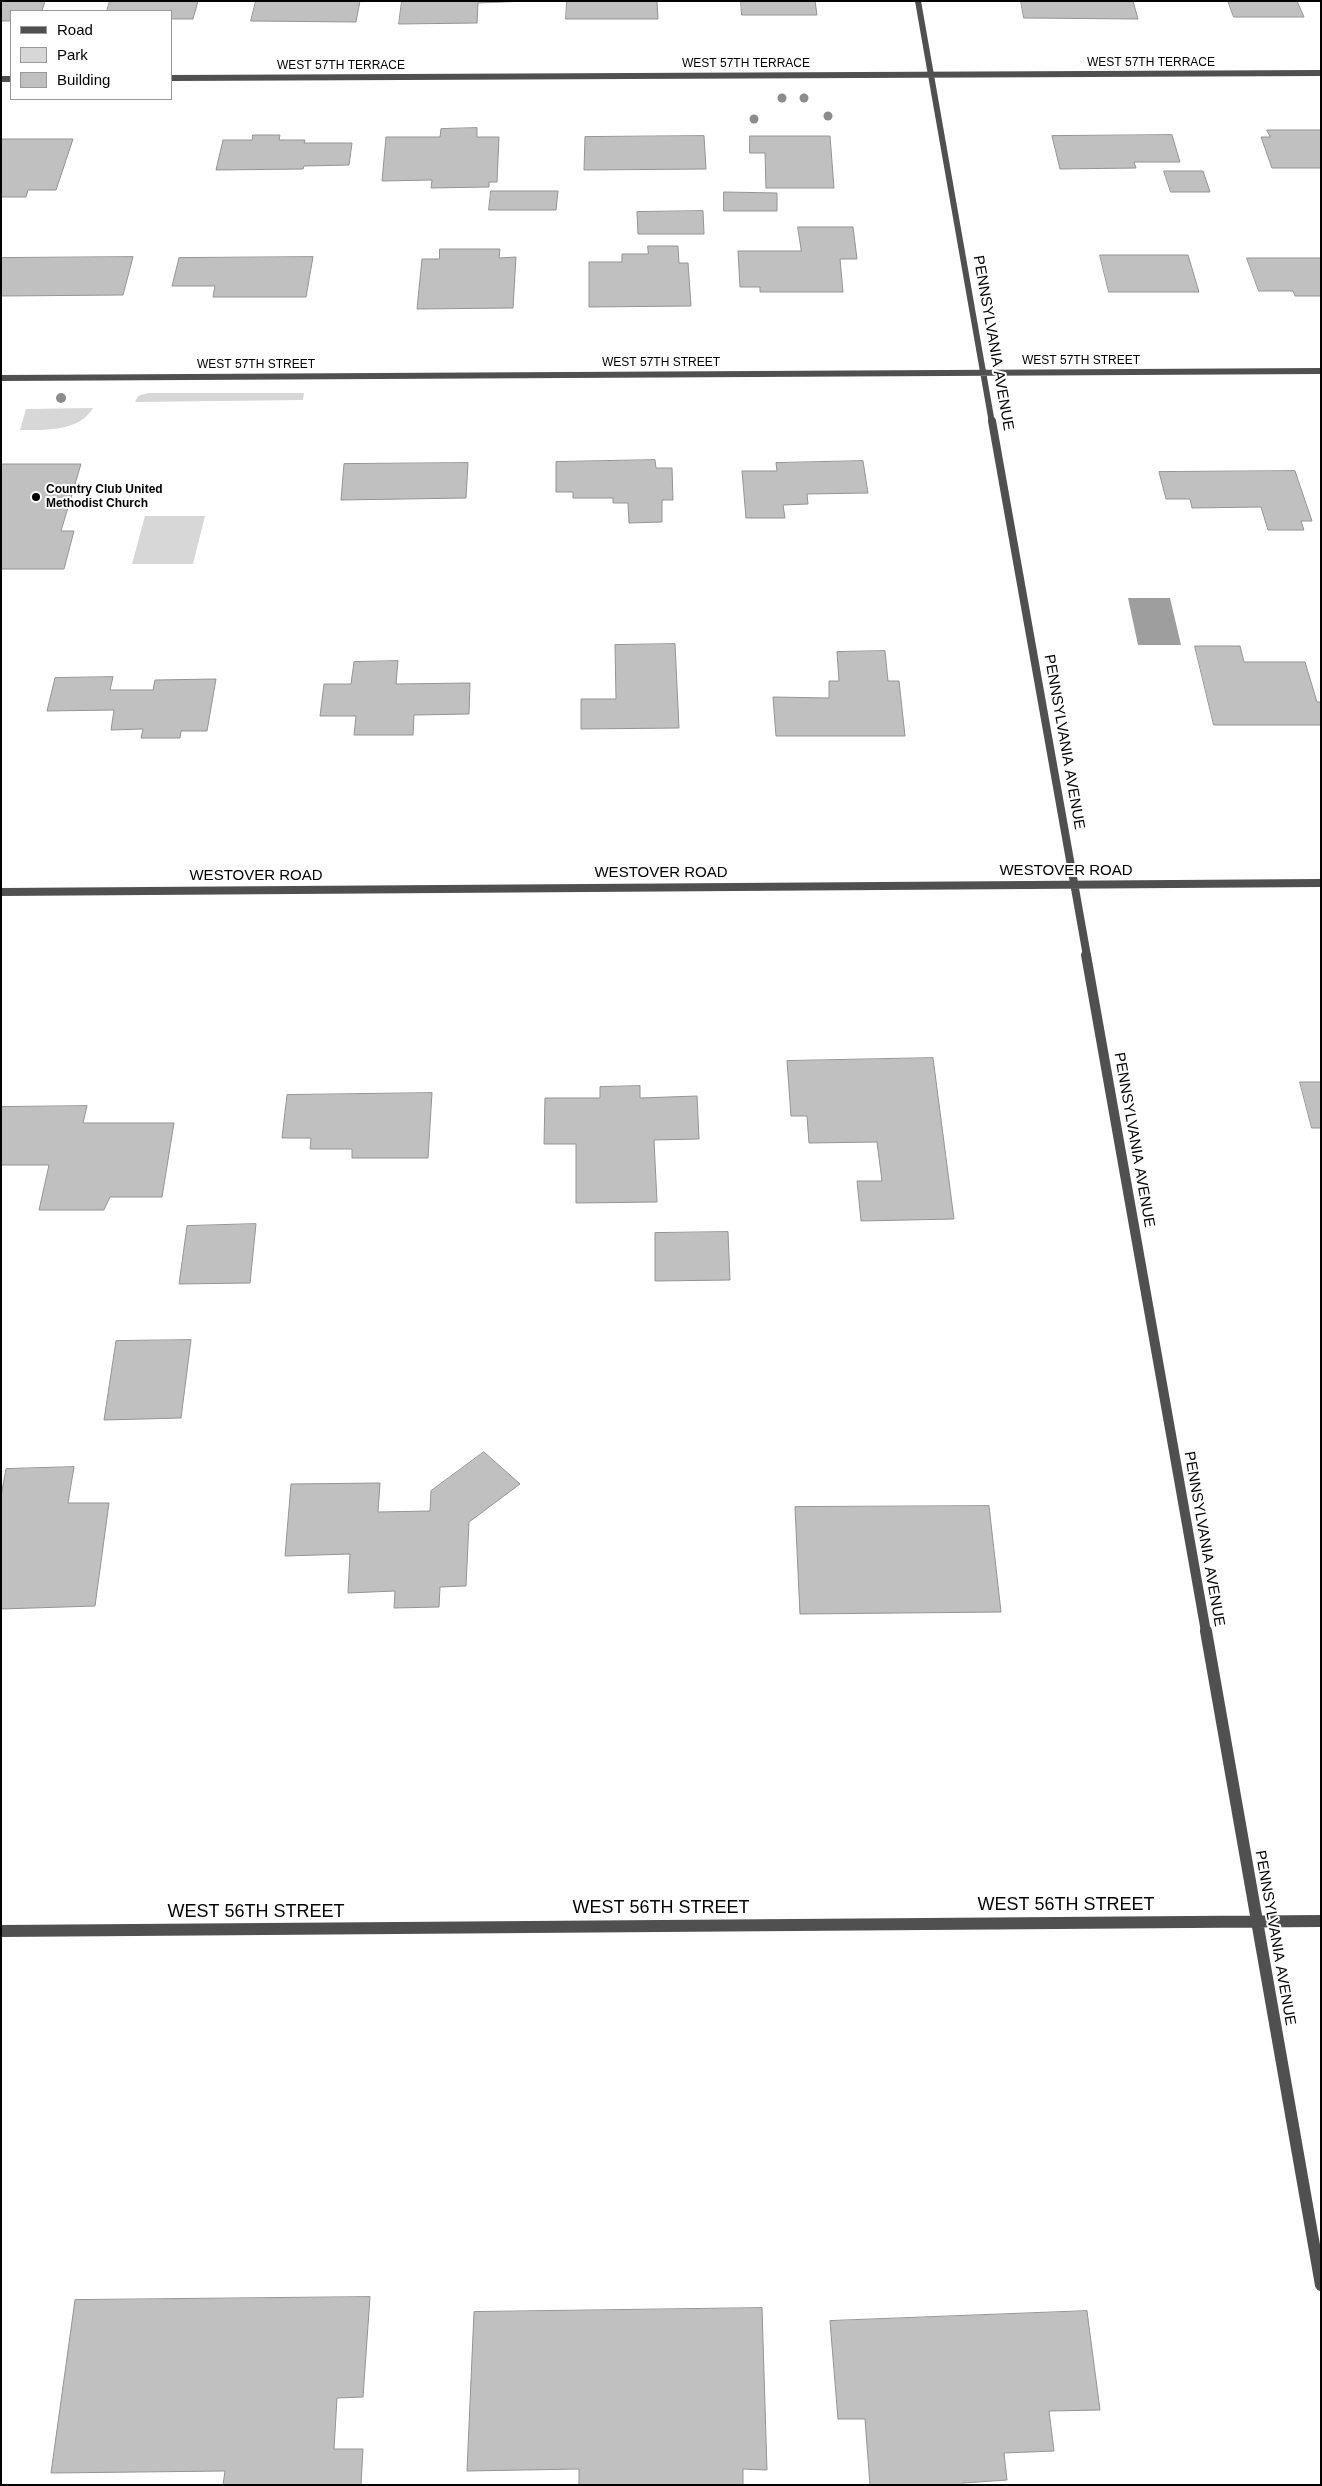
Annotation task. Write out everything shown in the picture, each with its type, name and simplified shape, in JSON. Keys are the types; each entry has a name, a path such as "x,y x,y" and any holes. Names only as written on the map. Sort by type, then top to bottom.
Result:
{"street":[{"name":"PENNSYLVANIA AVENUE","path":"918,1 1321,2285"},
{"name":"WEST 57TH TERRACE","path":"172,78 1321,73"},
{"name":"WEST 57TH STREET","path":"1,378 1321,371"},
{"name":"WESTOVER ROAD","path":"1,892 1321,883"},
{"name":"WEST 56TH STREET","path":"1,1932 1321,1921"}],"green space":[{"path":"148,393 304,393 303,400 135,402 138,396"},
{"path":"93,408 87,416 70,426 20,430 26,409"},
{"path":"145,516 205,516 193,564 132,564"}],"shaded area":[{"path":"1128,598 1170,598 1181,645 1138,645"}],"building":[{"path":"1,1 45,1 42,10 10,10 10,21 1,21"},
{"path":"110,1 198,1 193,19 172,19 172,10 107,10"},
{"path":"256,1 360,1 356,22 251,21"},
{"path":"402,1 528,1 478,3 477,23 399,24"},
{"path":"567,1 657,1 658,19 566,19"},
{"path":"741,1 815,1 817,15 742,15"},
{"path":"1021,1 1133,1 1138,19 1024,18"},
{"path":"1228,1 1297,1 1304,17 1234,17"},
{"path":"477,128 477,137 499,137 497,182 489,182 489,187 431,188 432,180 382,181 386,137 440,137 441,129"},
{"path":"1267,130 1321,130 1321,168 1272,168 1261,137 1270,137"},
{"path":"253,135 280,135 279,140 305,140 304,143 352,143 349,165 304,166 303,169 216,170 223,140 252,140"},
{"path":"1172,135 1180,162 1134,162 1136,168 1060,169 1052,136"},
{"path":"704,136 706,169 584,170 585,137"},
{"path":"750,136 830,136 834,188 766,188 765,153 750,153"},
{"path":"1,139 73,139 56,190 28,190 26,197 1,197"},
{"path":"1164,171 1203,171 1210,192 1171,192"},
{"path":"491,191 558,191 556,210 489,210"},
{"path":"724,192 777,193 777,211 724,211"},
{"path":"703,211 704,234 638,234 637,212"},
{"path":"798,227 853,227 857,259 840,259 843,292 760,292 760,287 740,287 738,251 801,251"},
{"path":"648,246 678,246 679,263 688,263 691,306 589,307 589,262 622,262 622,254 648,254"},
{"path":"440,249 500,249 499,258 516,257 513,308 417,309 422,259 439,259"},
{"path":"1100,255 1188,255 1199,292 1109,292"},
{"path":"133,257 123,295 1,296 1,258"},
{"path":"313,257 306,297 213,297 215,286 172,286 179,258"},
{"path":"1247,258 1321,258 1321,296 1295,296 1293,291 1259,291"},
{"path":"655,460 656,468 672,468 673,500 662,500 662,522 629,523 628,503 613,503 613,498 573,498 573,492 556,492 556,462"},
{"path":"863,461 868,493 807,494 808,504 783,505 785,518 746,518 742,471 777,471 776,463"},
{"path":"468,463 466,498 341,500 344,464"},
{"name":"Country Club United Methodist Church","path":"1,464 81,464 61,531 74,531 64,569 1,569"},
{"path":"1295,471 1312,521 1301,521 1304,530 1268,530 1261,507 1192,508 1190,499 1166,499 1159,472"},
{"path":"675,644 679,728 581,729 581,699 616,699 615,645"},
{"path":"1195,646 1240,646 1244,662 1305,662 1317,702 1321,702 1321,725 1214,725"},
{"path":"885,651 888,681 899,681 905,736 776,736 773,697 829,698 829,681 839,681 837,652"},
{"path":"398,661 396,684 470,683 469,714 414,715 413,735 354,735 356,716 320,716 324,684 351,684 354,662"},
{"path":"113,677 110,690 153,690 155,680 216,679 207,731 181,731 180,738 141,738 143,729 111,730 114,710 47,711 55,678"},
{"path":"933,1058 954,1219 861,1221 857,1181 882,1181 877,1142 809,1143 807,1116 791,1116 787,1061"},
{"path":"1300,1082 1321,1082 1321,1128 1312,1128"},
{"path":"640,1086 640,1098 697,1096 699,1139 654,1140 657,1202 576,1203 576,1144 544,1144 545,1098 600,1098 600,1087"},
{"path":"432,1093 428,1158 352,1158 352,1149 310,1149 311,1138 282,1138 287,1095"},
{"path":"87,1106 83,1123 174,1123 162,1197 110,1197 104,1210 39,1210 49,1165 1,1165 1,1107"},
{"path":"256,1224 250,1283 179,1284 187,1226"},
{"path":"728,1232 730,1280 655,1281 655,1233"},
{"path":"191,1340 181,1418 104,1420 116,1341"},
{"path":"484,1452 520,1484 469,1522 466,1586 440,1587 439,1607 394,1608 395,1591 348,1593 350,1554 285,1556 291,1484 380,1483 378,1512 430,1511 431,1491"},
{"path":"74,1467 68,1503 109,1503 95,1606 1,1609 1,1496 6,1469"},
{"path":"989,1506 1001,1612 800,1614 795,1507"},
{"path":"370,2297 363,2397 337,2398 334,2449 363,2449 361,2485 223,2485 225,2471 51,2473 75,2300"},
{"path":"762,2308 767,2470 743,2469 743,2485 579,2485 579,2469 467,2471 474,2312"},
{"path":"1087,2311 1100,2410 1049,2411 1054,2451 1004,2453 1007,2480 963,2483 963,2485 870,2485 865,2419 838,2419 830,2321"}],"place":[{"name":"Country Club United Methodist Church","path":"36,497"}]}
